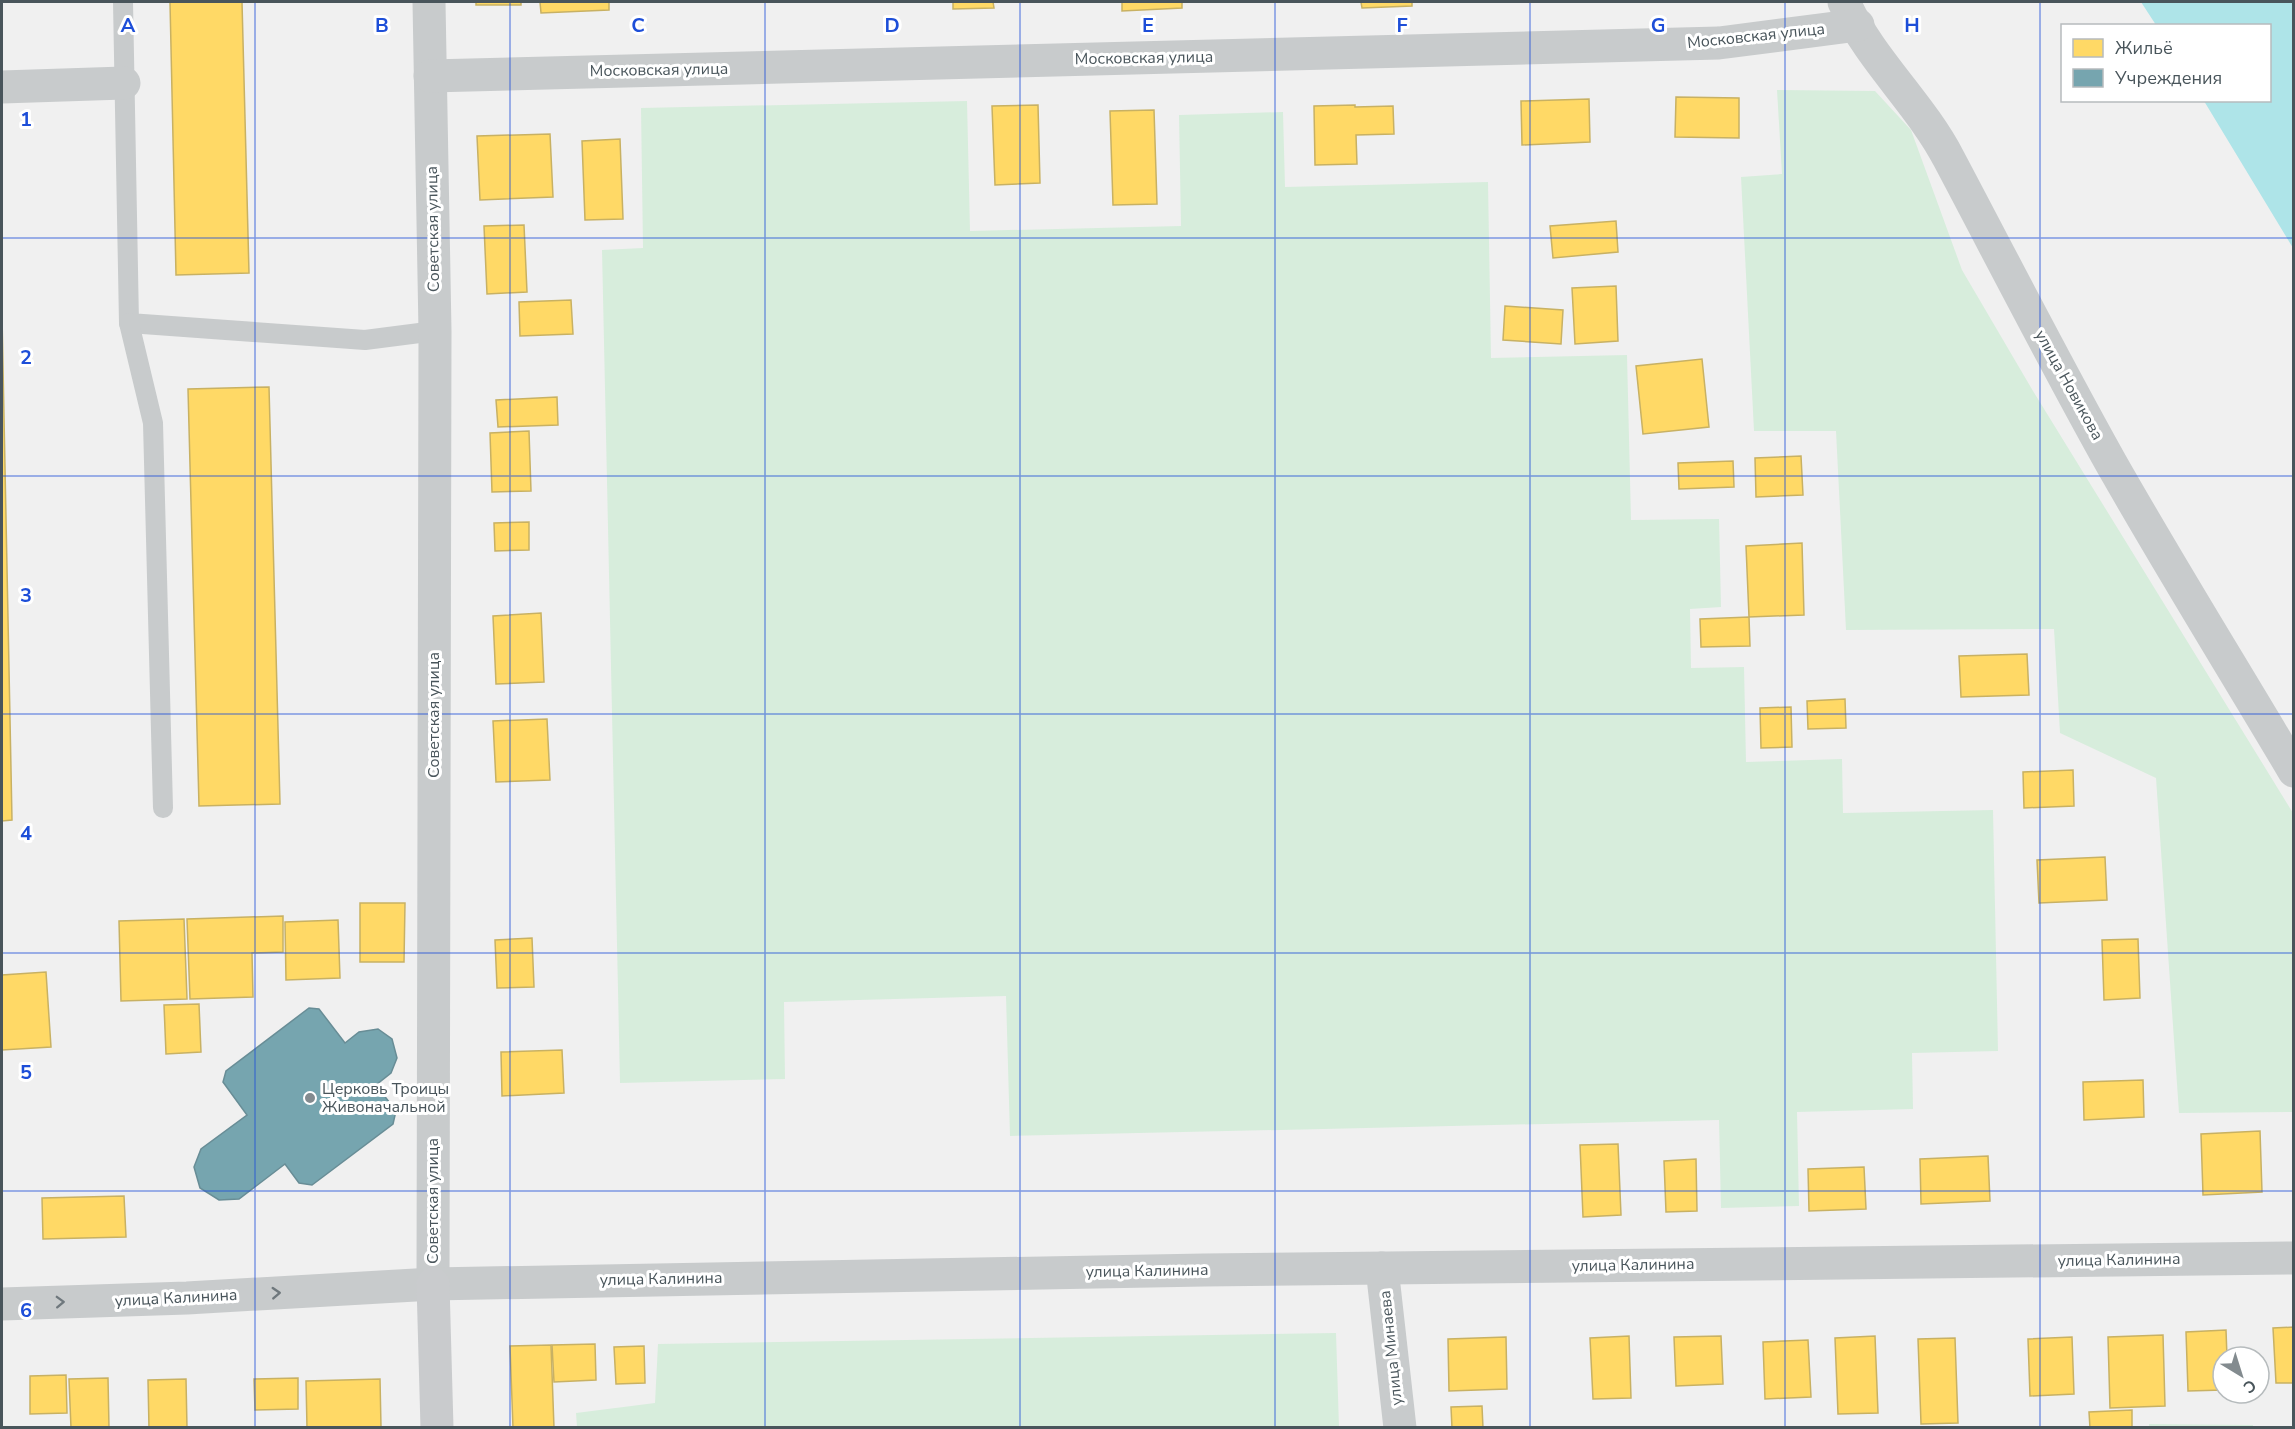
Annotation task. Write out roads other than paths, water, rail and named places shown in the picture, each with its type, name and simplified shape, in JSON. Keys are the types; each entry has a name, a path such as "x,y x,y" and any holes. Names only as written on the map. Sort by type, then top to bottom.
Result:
{"street":[{"name":"Советская улица","path":"429,2 435,331 433,1284 437,1428"},
{"name":"Московская улица","path":"430,76 1707,44 1851,13"},
{"name":"улица Новикова","path":"1851,13 1879,61 1912,100 1948,157 1994,248 2112,464 2294,771"},
{"path":"2,87 124,83"},
{"name":"улица Калинина","path":"2,1304 187,1298 433,1284 1382,1268 2294,1258"},
{"name":"улица Минаева","path":"1382,1268 1400,1428"}],"lane":[{"path":"123,2 129,323 153,423 163,808"},
{"path":"129,323 365,340 435,331"}],"water":[{"path":"2141,2 2293,2 2293,248 2205,102 2271,102 2271,24 2155,24"}],"place":[{"name":"Церковь Троицы Живоначальной","path":"310,1098"}]}
